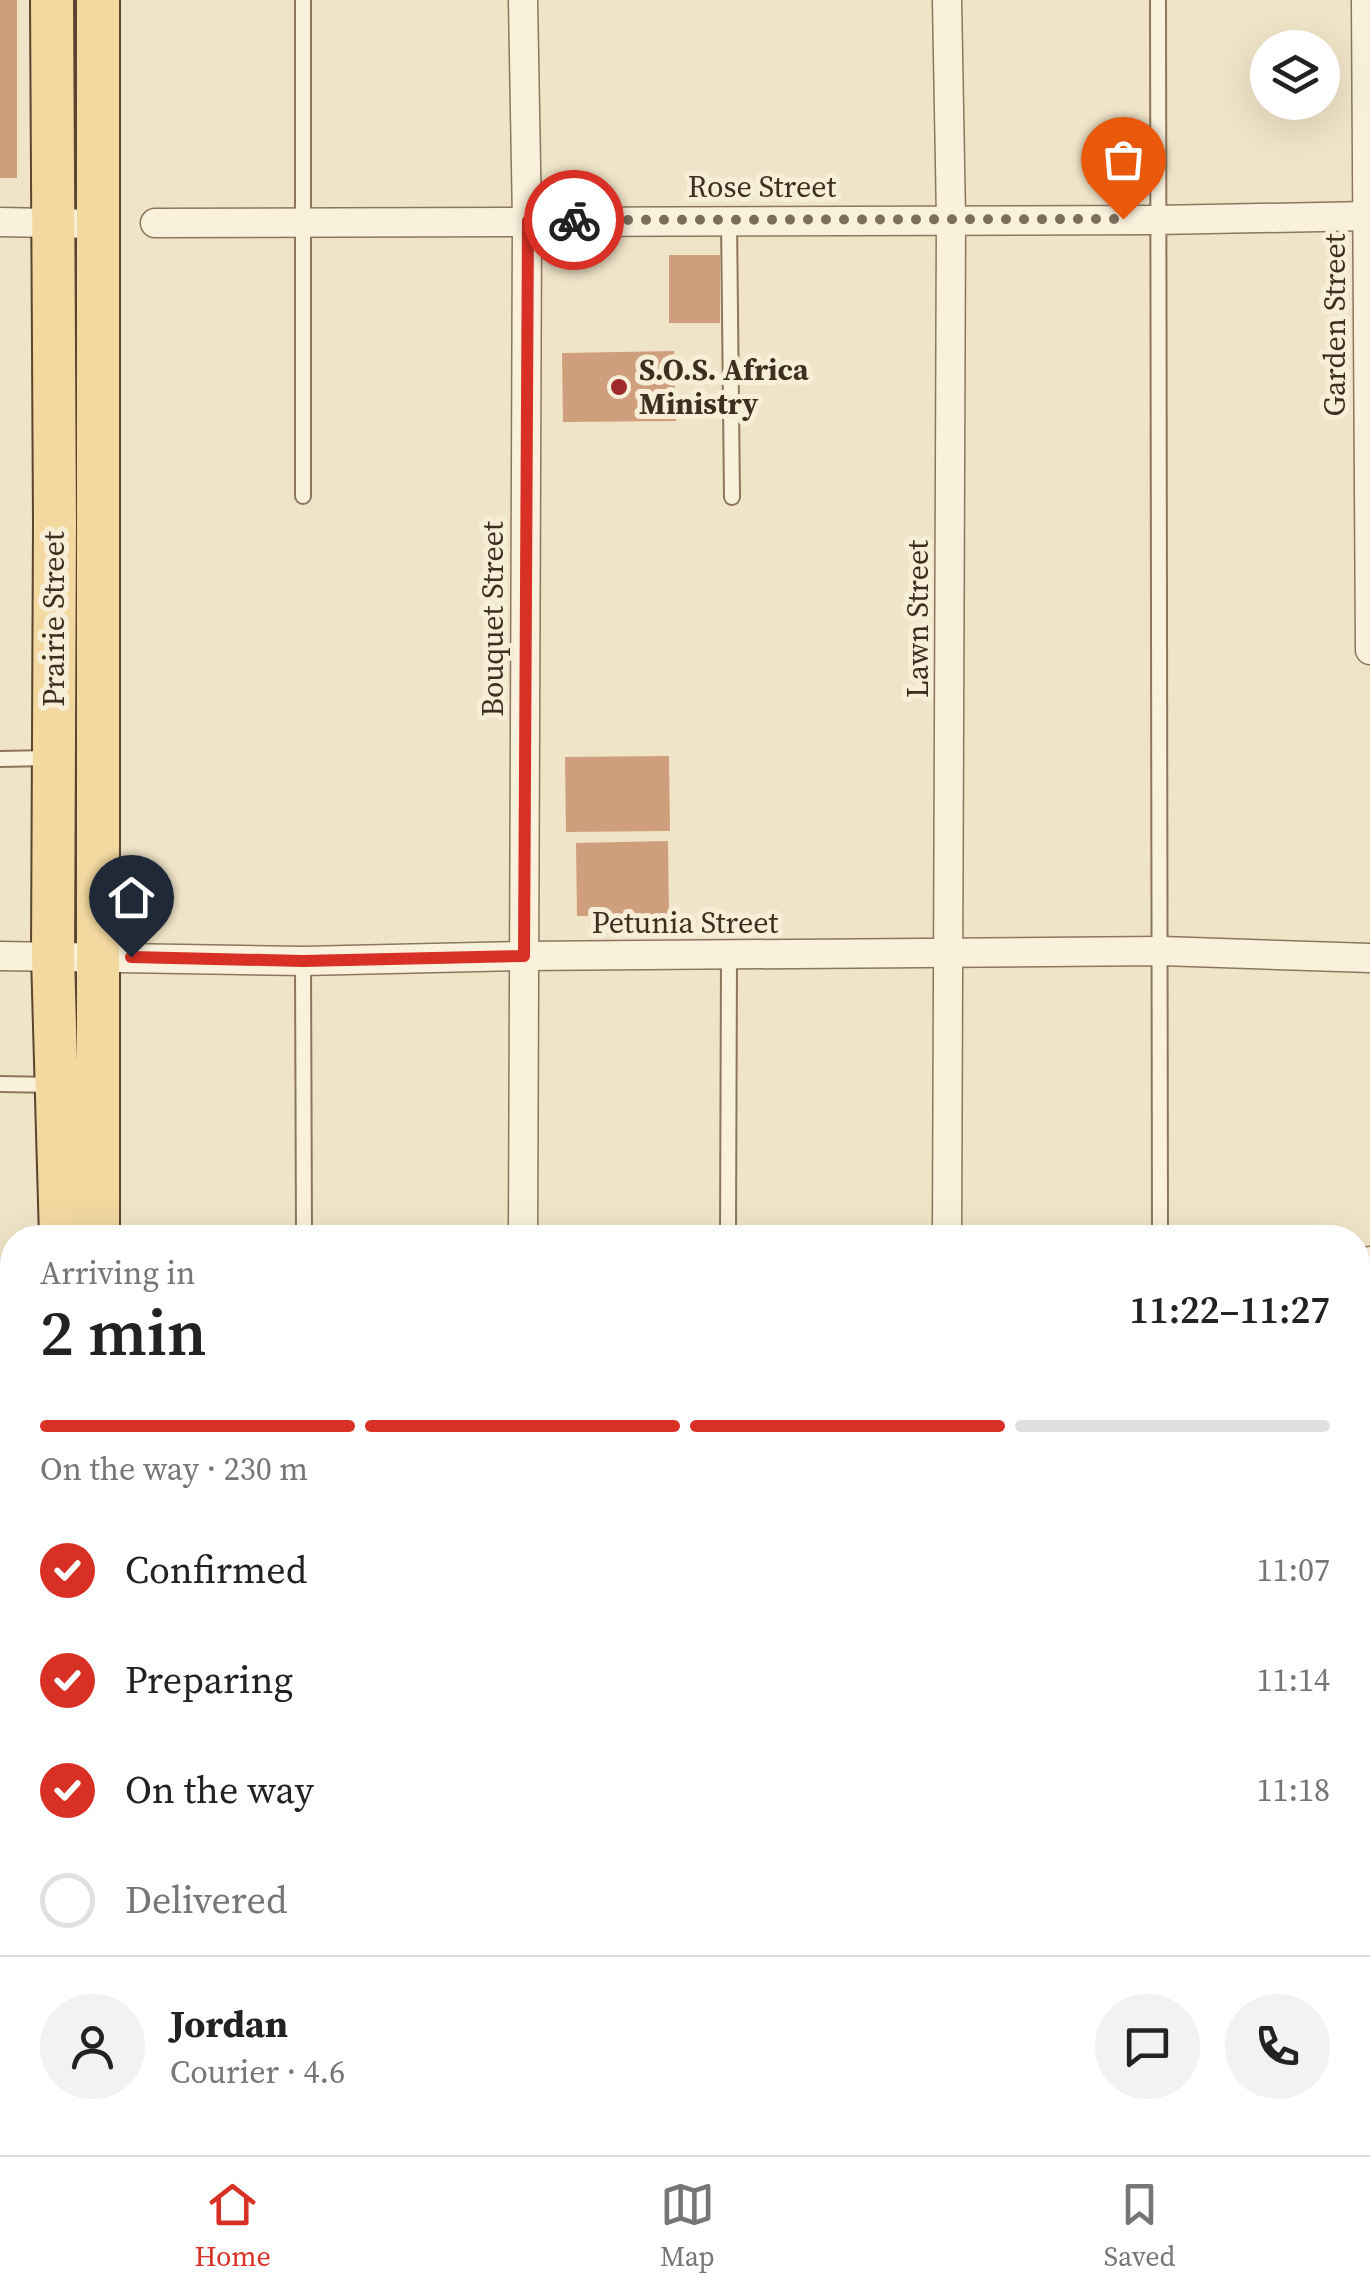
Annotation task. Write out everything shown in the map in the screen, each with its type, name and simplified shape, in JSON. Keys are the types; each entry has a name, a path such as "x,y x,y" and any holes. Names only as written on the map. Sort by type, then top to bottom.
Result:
{"main road":[{"name":"Prairie Street","path":"52,0 53,956 62,1225"},
{"name":"Prairie Street","path":"98,0 98,1225"}],"street":[{"name":"Bouquet Street","path":"522,1225 528,221 523,0"},
{"name":"Lawn Street","path":"947,0 951,218 947,1225"},
{"name":"Garden Street","path":"1366,0 1370,650"},
{"name":"Rose Street","path":"155,222 1369,216"},
{"path":"0,222 96,224"},
{"name":"Petunia Street","path":"0,956 303,961 1162,951 1370,958"}],"lane":[{"path":"303,0 303,496"},
{"path":"1158,0 1160,1225"},
{"path":"729,220 732,497"},
{"path":"0,759 54,758"},
{"path":"728,1225 729,955"},
{"path":"303,961 304,1225"},
{"path":"0,1084 57,1084"}],"building":[{"path":"0,0 17,0 17,178 0,178"},
{"path":"669,255 720,255 720,323 669,323"},
{"name":"S.O.S. Africa Ministry","path":"674,351 676,421 563,422 562,353"},
{"path":"669,756 670,831 566,832 565,757"},
{"path":"668,841 669,915 577,916 576,843"}],"way so far":[{"path":"574,220 1123,219"}],"place":[{"name":"S.O.S. Africa Ministry","path":"619,387"}],"route":[{"path":"131,957 303,961 524,956 528,221 574,220"}]}
